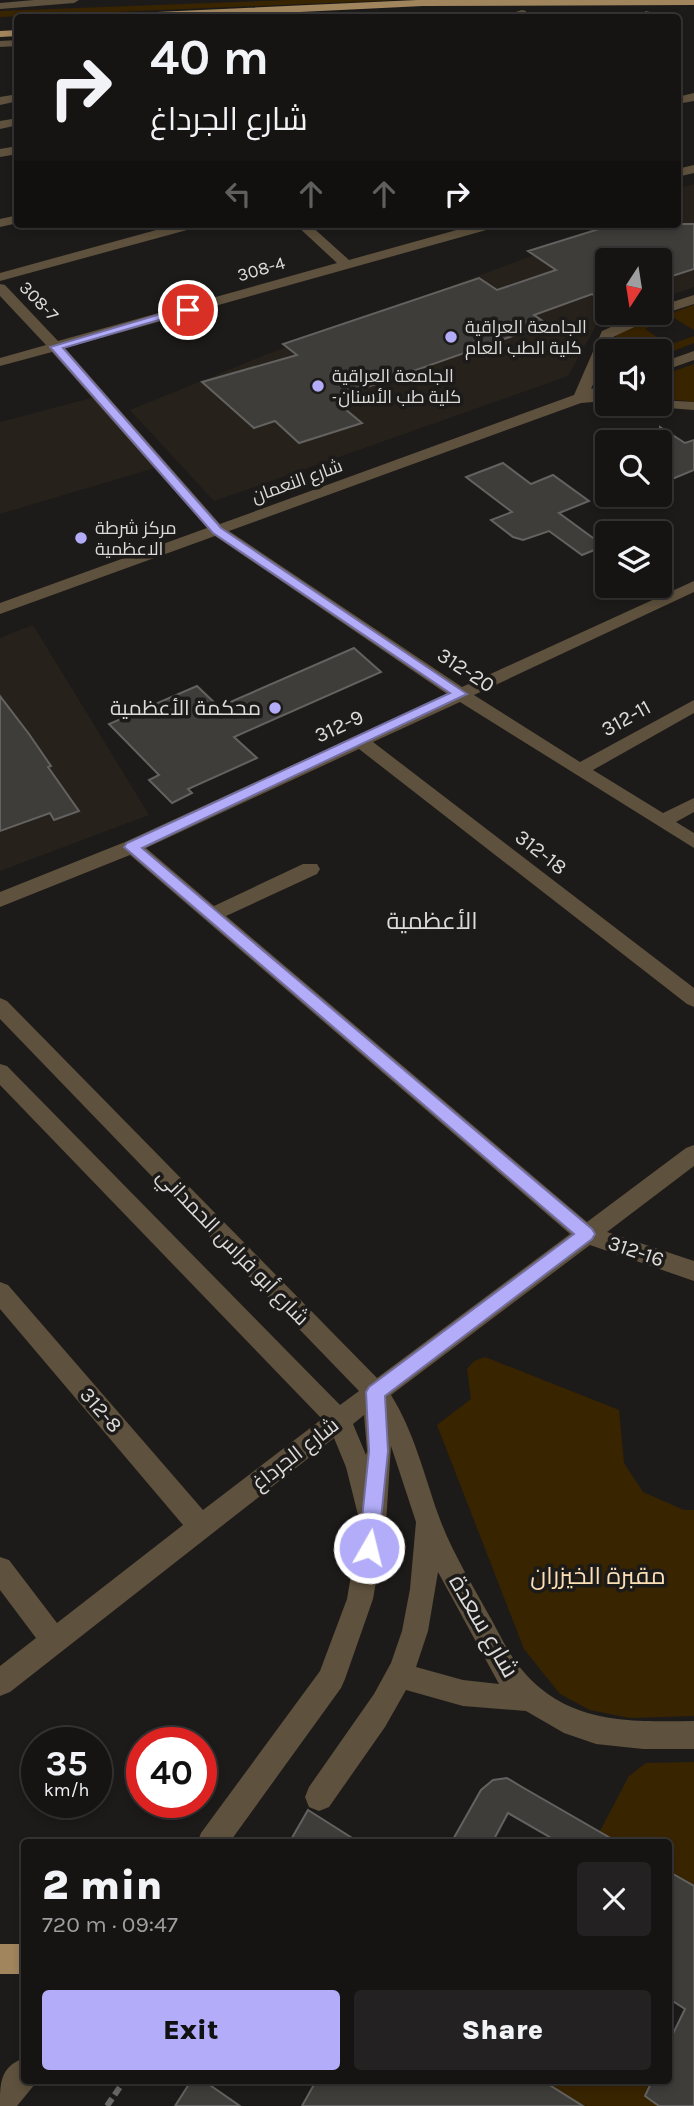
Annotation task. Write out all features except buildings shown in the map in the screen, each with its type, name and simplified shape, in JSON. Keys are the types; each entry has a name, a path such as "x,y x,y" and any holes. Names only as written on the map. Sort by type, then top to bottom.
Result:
{"main road":[{"path":"647,9 694,2"},
{"path":"176,14 390,4 520,5 694,12"},
{"path":"401,14 520,5"},
{"path":"0,1959 21,1959"}],"street":[{"path":"0,5 74,0"},
{"path":"0,277 178,228"},
{"path":"305,228 347,265"},
{"name":"308-4","path":"0,362 478,228"},
{"name":"308-7","path":"0,288 56,347 217,530"},
{"path":"672,307 694,299"},
{"path":"595,399 580,398 607,334 625,326"},
{"path":"672,363 694,355"},
{"name":"شارع النعمان","path":"0,609 595,392"},
{"path":"672,405 694,406"},
{"name":"312-20","path":"217,530 460,694 694,842"},
{"name":"312-9","path":"0,900 132,847 694,586"},
{"name":"312-11","path":"581,769 694,706"},
{"name":"312-18","path":"360,741 694,999"},
{"path":"662,822 694,804"},
{"name":"312-16","path":"132,847 586,1234 694,1271"},
{"path":"211,915 310,869"},
{"name":"شارع أبو فراس الحمداني","path":"4,1018 375,1392"},
{"path":"0,1072 339,1420 359,1467 373,1523"},
{"name":"شارع الجرداغ","path":"0,1683 375,1392 694,1153"},
{"name":"312-8","path":"0,1292 201,1528"},
{"path":"214,1839 331,1679 360,1599 373,1523 379,1451 375,1392"},
{"name":"شارع سعدة","path":"375,1392 400,1433 426,1516 448,1564 497,1657 512,1679 530,1698 552,1714 577,1726 630,1736 694,1735"},
{"path":"319,1797 392,1689 399,1674 418,1620 425,1582 426,1516"},
{"path":"0,1569 55,1642"},
{"path":"399,1674 454,1692 483,1697 530,1698"},
{"path":"0,2102 21,2077"}],"path":[{"path":"107,2106 122,2084"}],"shaded area":[{"name":"الجامعة العراقية كلية الطب العام","path":"694,184 694,287 672,295 672,248 595,248 596,326 568,376 214,501 130,410 265,355 607,228 681,228 681,188"},
{"path":"99,396 161,466 0,514 0,422"},
{"path":"33,625 149,815 0,871 0,638"}],"green space":[{"path":"290,0 398,0 14,14 14,16 0,17 0,11"},
{"path":"694,305 694,330 672,319 672,313"},
{"path":"636,326 653,326 645,329 660,339 615,339 617,333"},
{"path":"694,336 694,343 672,351 672,344"},
{"path":"694,364 694,402 672,399 672,372"},
{"name":"مقبرة الخيزران","path":"485,1357 619,1410 624,1463 643,1492 684,1510 694,1510 694,1716 630,1718 590,1710 560,1694 524,1649 437,1425 471,1399 467,1369 474,1361"},
{"path":"694,1762 694,1885 672,1872 672,1839 614,1839 600,1831 629,1776 646,1763"},
{"path":"548,2084 651,2084 645,2096 659,2106 577,2106 578,2103"}],"place":[{"name":"الجامعة العراقية كلية الطب العام","path":"451,337"},
{"name":"الجامعة العراقية -كلية طب الأسنان","path":"318,386"},
{"name":"مركز شرطة الاعظمية","path":"81,538"},
{"name":"محكمة الأعظمية","path":"275,708"}],"district":[{"name":"الأعظمية","path":"432,921"}],"route":[{"path":"188,310 56,347 217,530 460,694 132,847 586,1234 375,1392 379,1451 369,1548"}]}
